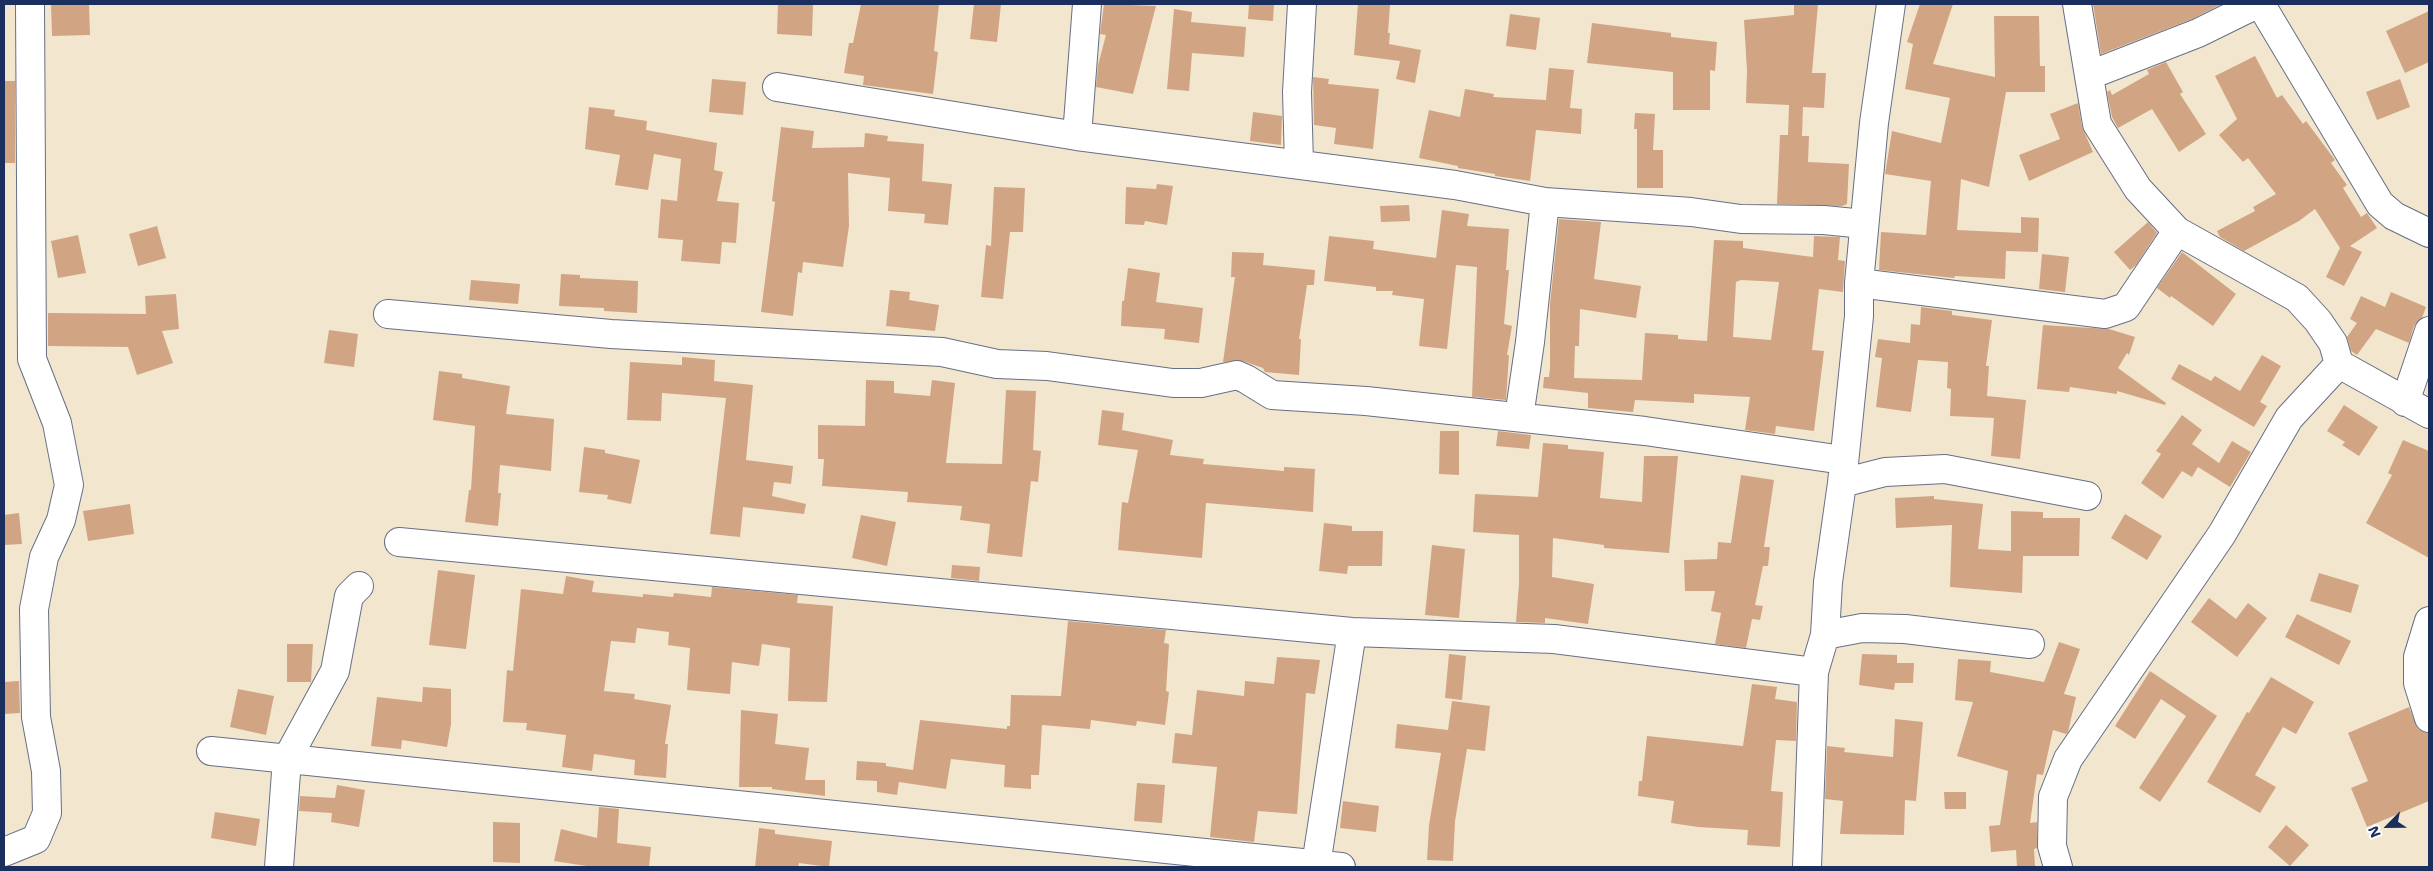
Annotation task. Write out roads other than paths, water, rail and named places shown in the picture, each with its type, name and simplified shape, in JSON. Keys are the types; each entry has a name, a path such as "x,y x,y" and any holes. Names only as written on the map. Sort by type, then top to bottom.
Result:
{"street":[{"path":"4,852 36,838 47,813 46,770 36,717 34,609 44,557 61,520 69,485 57,423 32,359 30,4"},
{"path":"1077,136 1087,4"},
{"path":"1298,164 1298,92 1302,4"},
{"path":"1806,867 1814,672 1824,635 1828,582 1859,316 1859,283 1874,123 1891,4"},
{"path":"2077,4 2097,124 2138,189 2177,231 2296,298 2318,321 2333,343 2339,364 2429,414"},
{"path":"2090,75 2198,33 2257,4 2263,8 2380,204 2394,216 2429,234"},
{"path":"777,87 1077,136 1456,185 1545,202 1691,212 1741,219 1864,224"},
{"path":"1519,417 1530,342 1545,202"},
{"path":"1859,283 2105,314 2126,307 2177,231"},
{"path":"388,314 611,334 942,352 998,364 1047,366 1173,383 1201,383 1237,376 1246,379 1272,395 1366,401 1645,430 1842,471 1885,472 1944,469 2087,496"},
{"path":"2405,402 2429,331"},
{"path":"2058,867 2052,846 2053,796 2068,760 2222,534 2289,418 2339,364"},
{"path":"399,542 1352,632 1554,639 1814,672"},
{"path":"278,867 287,759 335,671 349,596 359,586"},
{"path":"2429,621 2418,656 2418,683 2429,718"},
{"path":"1824,635 1862,628 1906,629 2030,644"},
{"path":"211,751 1329,866 1352,632"}]}
